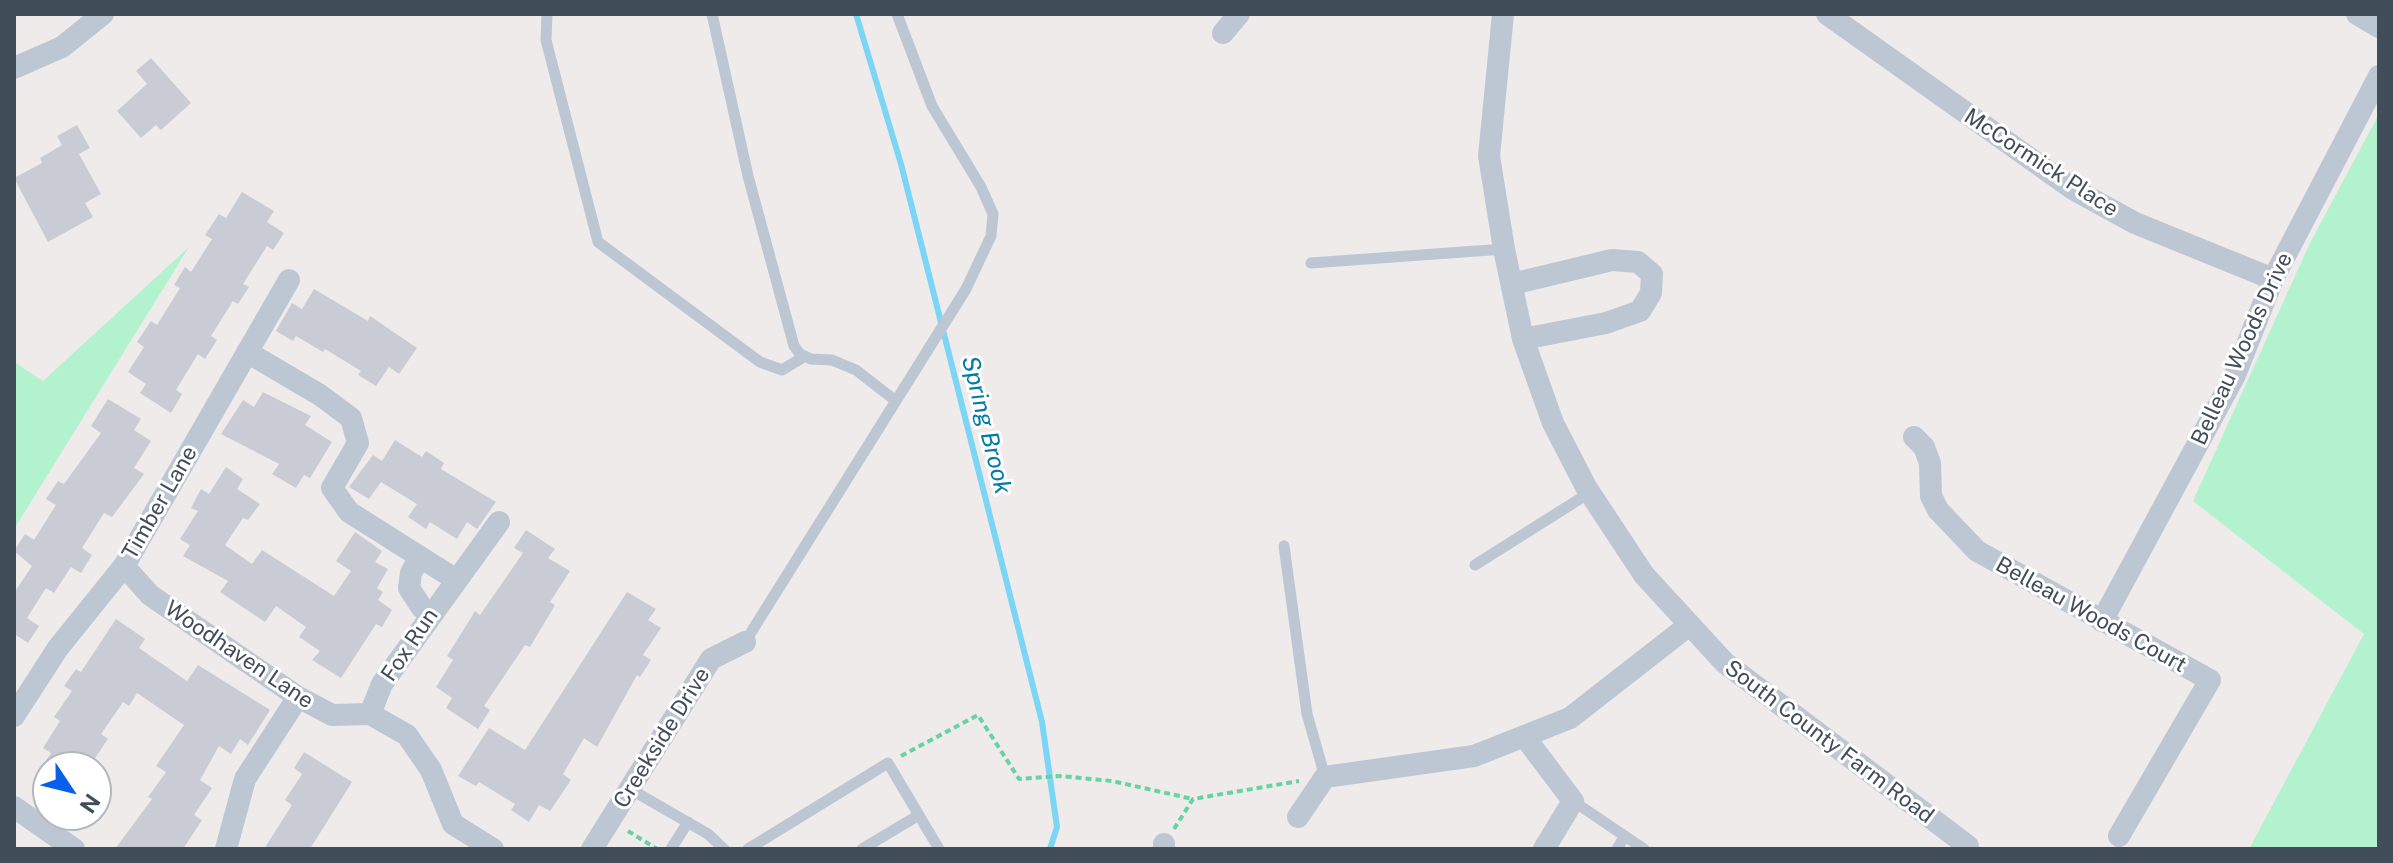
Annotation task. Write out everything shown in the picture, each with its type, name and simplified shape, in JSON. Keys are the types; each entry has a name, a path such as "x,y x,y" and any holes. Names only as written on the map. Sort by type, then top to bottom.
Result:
{"street":[{"path":"14,68 62,47 103,14"},
{"path":"1223,33 1239,14"},
{"name":"South County Farm Road","path":"1503,14 1489,156 1504,249 1523,339 1553,423 1589,493 1644,575 1688,626 1753,687 1967,848"},
{"name":"McCormick Place","path":"1827,14 2073,189 2135,223 2273,279"},
{"path":"2357,14 2379,27"},
{"name":"Belleau Woods Drive","path":"2102,621 2235,375 2273,279 2379,76"},
{"path":"1512,284 1612,260 1638,262 1652,274 1651,293 1640,311 1606,323 1523,339"},
{"name":"Timber Lane","path":"14,716 58,648 124,566 289,280"},
{"path":"247,352 320,395 351,418 358,443 332,488 349,512 455,579"},
{"name":"Belleau Woods Court","path":"1914,437 1924,447 1930,463 1931,496 1961,537 2001,566 2210,680 2119,836"},
{"name":"Fox Run","path":"370,714 382,684 499,522"},
{"path":"420,557 411,573 409,588 422,608 431,613"},
{"name":"Woodhaven Lane","path":"124,566 150,595 298,697 332,715 370,714 407,735 431,770 453,824 493,849"},
{"path":"1298,817 1325,777 1474,756 1570,718 1688,626"},
{"name":"Creekside Drive","path":"592,849 711,659 745,642"},
{"path":"226,849 238,816 245,779 298,697"},
{"path":"1524,736 1573,801 1544,849"},
{"path":"14,807 74,849"}],"lane":[{"path":"547,14 546,40 598,242 760,362 782,370 805,356"},
{"path":"712,14 794,346 805,356 832,360 856,370 896,401"},
{"path":"745,642 925,350 951,313 983,259 991,236 993,214 981,187 932,106 897,14"},
{"path":"1311,263 1504,249"},
{"path":"1475,565 1589,493"},
{"path":"1284,546 1307,714 1325,777"},
{"path":"752,849 888,763 939,849"},
{"path":"630,789 688,822 722,844 724,849"},
{"path":"1573,801 1644,849"},
{"path":"862,849 919,815"},
{"path":"671,849 688,822"},
{"path":"1617,849 1625,836"}],"path":[{"path":"888,763 978,715 1019,779 1060,776 1112,781 1193,799 1325,777"},
{"path":"1164,847 1193,799"},
{"path":"628,831 658,849"}],"green space":[{"path":"2379,114 2379,849 2249,849 2364,634 2193,501 2310,243"},
{"path":"189,247 14,529 14,362 43,381"}],"building":[{"path":"151,58 191,103 161,130 156,125 141,138 117,111 147,84 136,71"},
{"path":"77,125 90,148 79,154 101,194 85,203 93,217 48,242 14,178 42,163 40,158 62,145 57,136"},
{"path":"242,192 274,211 267,222 284,233 273,250 267,246 243,284 249,287 238,304 233,301 211,336 217,340 205,359 198,354 176,390 182,394 171,413 140,393 146,384 128,372 144,347 137,342 151,321 157,325 180,288 174,285 185,267 191,272 212,239 205,235 219,214 226,218"},
{"path":"314,289 368,321 370,316 417,348 399,374 389,367 376,386 358,375 361,371 325,349 323,352 296,336 293,341 276,331 292,303 302,309"},
{"path":"263,392 311,416 305,425 332,442 310,478 304,475 296,488 272,474 279,464 221,434 243,400 254,407"},
{"path":"108,399 141,419 134,430 151,441 134,468 144,474 112,517 104,513 82,548 92,555 81,573 71,567 54,593 46,588 27,618 39,626 28,643 16,635 14,639 14,593 32,566 14,551 25,534 34,540 56,505 46,499 58,481 64,484 101,433 91,426"},
{"path":"395,440 422,457 426,451 444,463 441,469 496,502 477,529 467,522 457,539 430,522 426,529 408,517 417,504 381,482 369,499 349,487 373,455 382,461"},
{"path":"226,467 243,479 237,489 260,504 248,520 243,518 225,545 252,564 262,550 334,596 351,571 336,561 355,532 382,551 375,562 388,569 377,588 383,592 378,600 392,610 382,627 376,624 341,678 312,660 320,651 299,637 306,627 276,606 265,622 220,592 228,581 183,556 190,545 180,539 198,511 191,508 201,489 209,494"},
{"path":"526,530 555,549 548,558 570,571 550,602 555,605 530,647 525,645 484,706 490,710 478,729 446,708 452,698 436,687 453,660 447,656 475,611 480,615 523,553 514,548"},
{"path":"627,592 656,609 648,620 661,628 643,655 651,660 640,677 637,675 597,747 584,738 563,774 571,780 550,811 539,805 529,822 511,810 515,804 479,782 476,786 458,776 489,728 525,750"},
{"path":"116,619 145,639 139,648 187,681 198,665 270,710 248,745 240,739 231,754 219,746 200,780 212,788 194,815 202,820 183,849 115,849 152,799 148,797 166,772 156,766 184,725 137,693 129,706 123,702 101,734 108,739 100,751 48,751 43,748 60,721 54,717 72,691 64,686 76,669 81,672"},
{"path":"304,752 352,782 310,849 264,849 292,805 285,800 302,774 294,768"}],"waterway":[{"name":"Spring Brook","path":"856,14 901,164 1042,722 1057,827 1050,849"}]}
